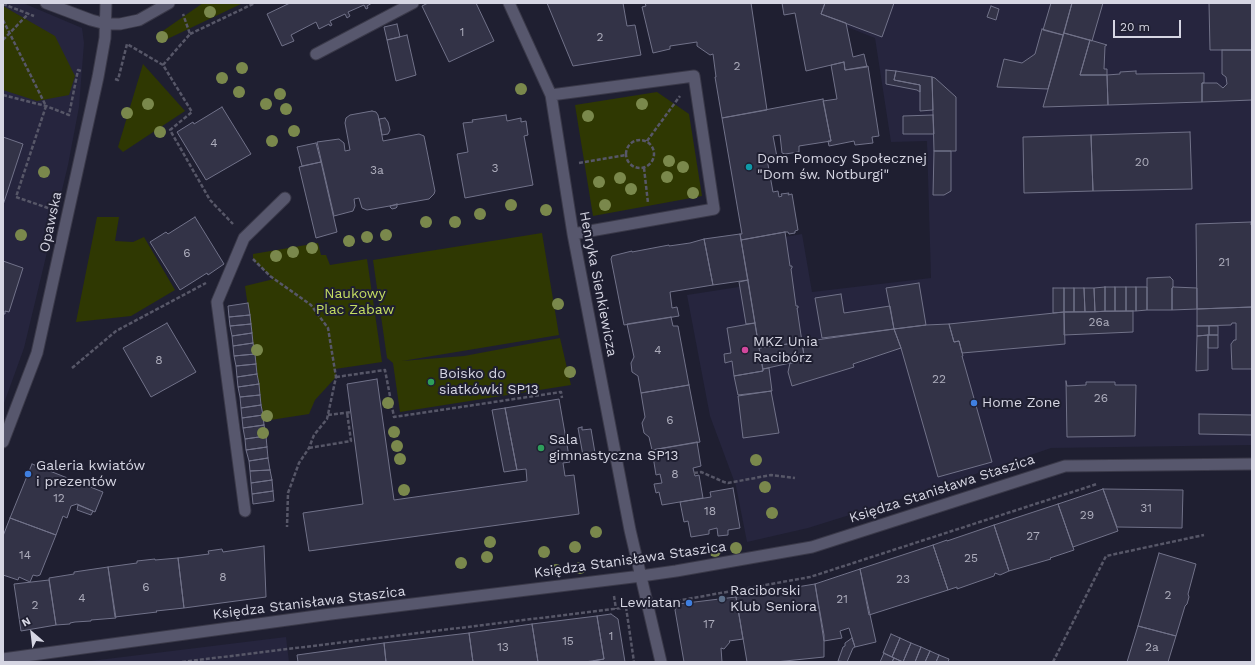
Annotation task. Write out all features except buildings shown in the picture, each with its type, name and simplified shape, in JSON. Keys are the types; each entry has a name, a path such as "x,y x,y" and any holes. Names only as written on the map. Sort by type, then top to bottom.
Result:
{"street":[{"path":"46,3 77,16 106,24 120,24 134,21 169,3"},
{"name":"Opawska","path":"3,442 38,353 98,77 105,38 106,3"},
{"path":"316,54 413,3"},
{"name":"Henryka Sienkiewicza","path":"509,3 551,95 573,234 631,534 661,662"},
{"path":"551,95 694,76 714,209 573,234"},
{"path":"245,512 218,302 244,238 285,198"},
{"name":"Księdza Stanisława Staszica","path":"3,659 331,614 640,576 812,547 1065,466 1252,464"}],"path":[{"path":"163,65 190,34 255,3"},
{"path":"3,4 29,13 39,19"},
{"path":"3,40 29,13"},
{"path":"183,14 190,34"},
{"path":"3,20 46,106 16,197 48,208"},
{"path":"3,95 46,106 69,115 78,70 98,77"},
{"path":"647,141 694,76"},
{"path":"639,139 647,141 651,144 655,153 652,163 644,168 635,167 632,165 626,155 626,150 631,143 639,139"},
{"path":"562,166 626,155"},
{"path":"644,168 650,220"},
{"path":"72,368 116,331 231,270"},
{"path":"336,377 385,370 394,417 561,392 562,398"},
{"path":"309,448 351,441 349,412 328,415"},
{"path":"694,473 701,472 728,483 771,475 795,478"},
{"path":"664,603 810,577 1100,484"},
{"path":"1053,662 1106,556 1204,535"},
{"path":"182,662 626,607 634,662"}],"shaded area":[{"path":"3,3 23,3 82,28 84,43 79,107 68,165 24,348 3,406"},
{"path":"822,3 1252,3 1252,445 1051,448 923,492 808,528 747,542 736,486 710,416 687,295 745,286 738,245 802,234 812,292 931,278 927,141 891,142 875,38 817,15"},
{"path":"286,637 289,662 82,662"}],"green space":[{"path":"203,3 243,3 159,43 157,35"},
{"path":"3,6 55,36 75,76 69,95 37,101 3,90"},
{"path":"143,64 185,111 123,152 118,147"},
{"path":"657,92 689,114 702,196 593,216 575,105"},
{"path":"97,217 119,217 115,241 133,242 144,237 175,290 131,316 76,322"},
{"path":"542,233 559,335 402,361 464,356 560,338 571,385 400,412 393,363 387,358 373,260"},
{"name":"Naukowy Plac Zabaw","path":"318,243 321,255 326,255 330,265 367,259 382,362 335,369 336,377 315,400 309,414 264,421 245,286 274,279 253,260 253,254"}],"place":[{"name":"Dom Pomocy Społecznej \"Dom św. Notburgi\"","path":"749,167"},
{"name":"MKZ Unia Racibórz","path":"745,350"},
{"name":"Boisko do siatkówki SP13","path":"431,382"},
{"name":"Home Zone","path":"974,403"},
{"name":"Sala gimnastyczna SP13","path":"541,448"},
{"name":"Galeria kwiatów i prezentów","path":"28,474"},
{"name":"Raciborski Klub Seniora","path":"722,599"},
{"name":"Lewiatan","path":"689,603"}]}
